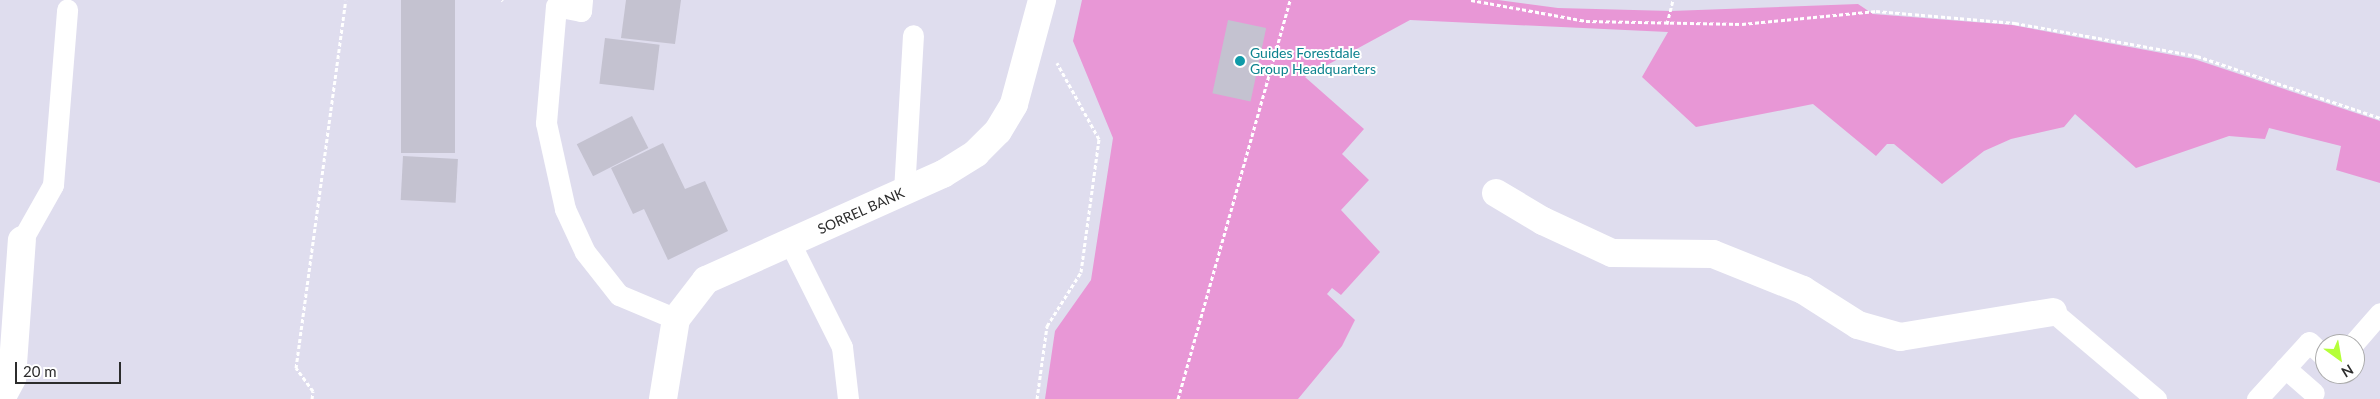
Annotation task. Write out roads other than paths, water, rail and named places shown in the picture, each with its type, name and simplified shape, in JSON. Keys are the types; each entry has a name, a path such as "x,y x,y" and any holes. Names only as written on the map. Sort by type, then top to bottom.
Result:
{"street":[{"name":"SORREL BANK","path":"663,399 676,319 706,280 904,191 976,154 998,131 1014,104 1042,0"},
{"path":"1496,193 1542,221 1612,253 1713,254 1803,290 1858,325 1900,337 2053,312"},
{"path":"1,399 12,378 22,240"}],"lane":[{"path":"582,0 581,11 556,6 547,114 565,208 585,252 619,295 676,319"},
{"path":"22,240 53,185 67,10"},
{"path":"904,191 913,35"},
{"path":"790,243 842,347 848,399"},
{"path":"2053,312 2156,399"},
{"path":"2362,334 2380,313"},
{"path":"2257,399 2309,342 2315,347"},
{"path":"2285,368 2314,393"}],"place":[{"name":"Guides Forestdale Group Headquarters","path":"1240,61"}]}
